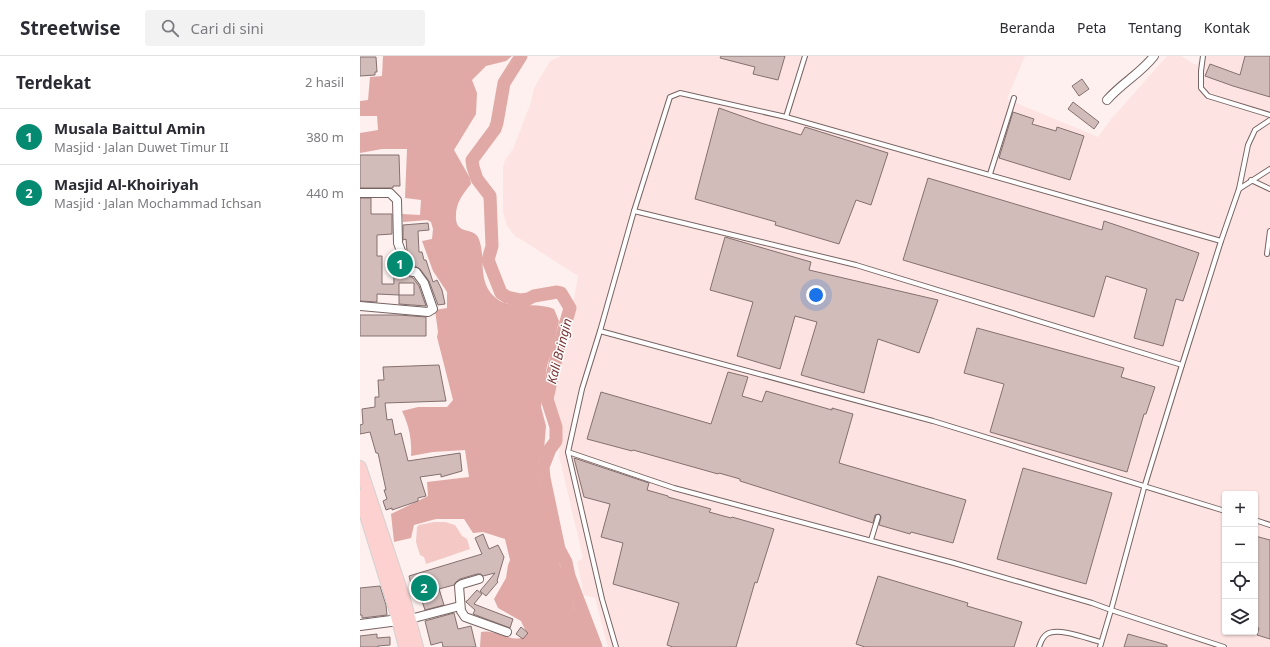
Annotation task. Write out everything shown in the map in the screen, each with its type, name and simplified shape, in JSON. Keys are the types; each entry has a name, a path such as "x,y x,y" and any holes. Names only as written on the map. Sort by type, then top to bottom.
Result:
{"main road":[{"path":"360,467 404,619 405,647"},
{"path":"360,496 404,619 417,647"}],"street":[{"path":"1107,100 1124,83 1149,63 1154,56"},
{"path":"360,193 390,193 397,200 398,243 404,260 412,272 416,272 424,283 432,309 428,312 360,306"},
{"path":"479,579 459,586 461,611 465,617 507,632"},
{"path":"360,625 404,619 460,606"}],"lane":[{"path":"786,117 805,56"},
{"path":"1204,56 1201,71 1201,88 1208,96 1270,115"},
{"path":"616,647 602,599 568,452 582,389 600,332 634,211 670,97 680,93 786,117 1221,241"},
{"path":"990,174 1014,98"},
{"path":"1039,647 1041,640 1046,634 1054,632 1062,632 1100,645 1144,488 1221,241 1239,189 1248,145 1255,130 1270,120"},
{"path":"1239,189 1270,169"},
{"path":"1251,180 1270,189"},
{"path":"634,211 856,265 1182,365"},
{"path":"1267,254 1270,231"},
{"path":"600,332 933,422 1222,511"},
{"path":"568,452 674,488 954,562 1092,603 1224,647"},
{"path":"871,540 878,517"},
{"path":"1258,521 1270,525"}],"shaded area":[{"path":"383,56 512,56 506,61 486,66 472,80 477,93 476,114 454,150 470,178 471,184 458,204 456,219 459,227 473,232 478,237 481,245 484,279 492,294 500,301 505,303 541,306 554,309 559,321 547,366 541,407 546,426 544,450 538,462 537,472 540,489 550,517 557,556 574,607 592,647 480,647 481,632 493,632 518,639 527,634 521,621 498,608 494,599 506,578 510,560 505,539 483,532 473,533 464,519 436,519 414,525 411,538 394,542 391,514 428,496 427,482 469,477 465,450 433,452 411,456 410,433 402,411 418,407 447,407 453,400 437,337 438,332 435,310 447,308 447,292 433,271 422,241 432,239 433,229 431,222 427,220 403,222 402,214 420,215 421,200 405,198 407,149 382,149 360,153 360,133 378,130 377,116 360,116 360,101 368,100 370,77 382,76"},
{"path":"561,56 1025,56 1007,99 1098,137 1112,118 1167,56 1181,56 1196,65 1204,56 1270,56 1270,647 608,647 595,598 584,595 577,562 583,558 559,456 561,434 557,415 550,395 557,361 571,315 578,276 516,237 507,226 503,212 503,167 505,160 513,149 531,102 534,88 550,61"},
{"path":"434,522 445,522 455,525 462,536 467,539 470,549 426,564 424,557 420,555 416,542 417,527 419,525"}],"building":[{"path":"721,56 785,56 778,80 753,74 755,67 720,58"},
{"path":"1245,56 1270,56 1270,97 1205,76 1210,64 1240,75"},
{"path":"360,57 376,57 377,72 375,72 375,75 360,76"},
{"path":"1082,79 1089,89 1079,96 1072,86"},
{"path":"1073,102 1099,122 1094,129 1068,109"},
{"path":"719,108 801,135 805,127 888,153 871,205 856,200 839,244 775,225 776,222 695,199"},
{"path":"1013,112 1034,119 1032,124 1056,131 1057,127 1084,136 1070,180 999,158"},
{"path":"360,155 399,155 400,186 393,186 393,188 360,188"},
{"path":"928,178 1102,230 1104,221 1199,253 1183,301 1176,299 1163,346 1134,338 1147,289 1106,276 1094,317 903,260"},
{"path":"360,198 371,198 371,214 392,214 392,234 377,235 377,256 382,256 382,284 394,284 393,255 397,255 407,275 413,278 419,286 426,306 399,304 399,295 377,294 377,302 360,301","holes":["399,283 414,283 414,295 399,295"]},
{"path":"428,223 429,230 418,231 419,252 422,252 424,260 426,260 433,282 437,280 442,290 445,304 438,305 429,281 420,269 415,266 407,251 406,239 403,240 403,225"},
{"path":"725,237 811,262 809,270 938,300 919,353 878,339 864,393 801,375 817,322 795,316 780,369 737,356 753,302 710,290"},
{"path":"360,315 426,317 426,336 360,336"},
{"path":"977,328 1124,368 1121,377 1155,387 1146,414 1144,414 1127,472 990,432 1004,384 964,373"},
{"path":"439,365 446,401 385,403 387,420 392,419 395,435 401,433 408,461 460,453 462,471 441,477 441,474 420,477 426,496 418,498 418,501 392,510 392,508 386,510 383,501 387,499 384,490 386,490 378,453 376,453 370,432 360,434 360,425 363,424 362,409 375,407 375,397 379,397 378,380 384,380 383,367"},
{"path":"728,372 748,377 742,396 762,402 766,391 832,410 832,408 853,414 839,463 966,500 953,543 911,532 910,534 879,525 881,517 879,514 875,515 873,523 740,481 740,479 587,439 601,392 711,424"},
{"path":"574,458 649,483 647,490 711,509 709,512 774,529 757,583 755,582 736,647 673,647 667,645 679,603 613,584 623,543 601,537 610,504 584,497"},
{"path":"1023,468 1112,493 1086,584 997,559"},
{"path":"483,534 489,549 498,545 504,557 497,581 498,582 486,596 480,591 495,573 483,576 481,574 477,574 460,579 454,585 439,589 444,605 425,610 420,595 413,597 410,589 412,588 409,576 482,554 475,538"},
{"path":"1258,537 1270,540 1270,639 1257,635 1259,628"},
{"path":"878,576 968,603 967,606 1022,622 1014,647 865,647 856,644"},
{"path":"380,586 386,605 387,615 362,618 362,615 360,615 360,588"},
{"path":"477,590 482,594 474,604 513,619 510,628 473,614 475,610 466,601"},
{"path":"454,613 458,629 471,626 476,647 443,647 442,642 431,645 425,621"},
{"path":"521,627 528,633 523,639 516,634"},
{"path":"377,634 377,638 390,637 390,645 360,647 360,636"},
{"path":"1128,634 1167,645 1167,647 1124,647"}],"waterway":[{"name":"Kali Bringin","path":"521,56 504,83 495,129 472,160 477,179 490,196 492,246 488,260 501,293 507,297 521,300 557,292 561,293 570,308 559,346 547,399 556,427 556,441 550,449 543,467 559,549 566,562 569,576 596,647"}],"place":[{"name":"Musala Baittul Amin","path":"400,264"},
{"name":"Masjid Al-Khoiriyah","path":"424,588"}]}
